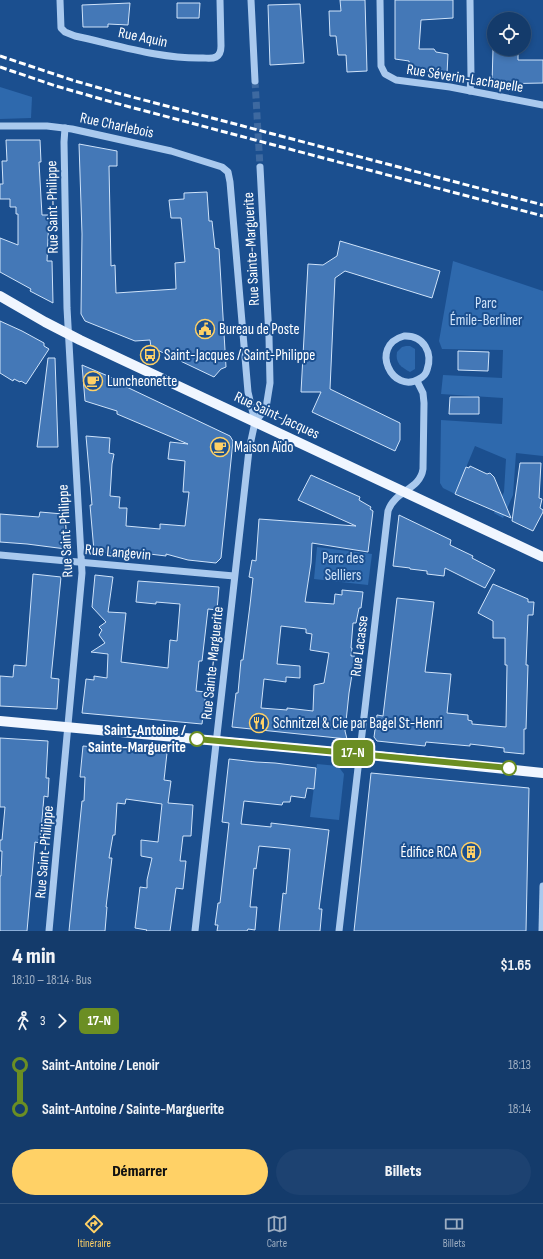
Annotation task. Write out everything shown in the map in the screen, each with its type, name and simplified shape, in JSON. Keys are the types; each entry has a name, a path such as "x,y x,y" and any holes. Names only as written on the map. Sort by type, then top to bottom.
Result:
{"main road":[{"name":"Rue Saint-Jacques","path":"0,296 68,334 543,558"},
{"path":"0,721 359,754 543,773"}],"street":[{"name":"Rue Aquin","path":"60,0 60,24 63,31 75,36 174,57 212,58 218,56 221,46 220,0"},
{"path":"251,0 255,81"},
{"name":"Rue Séverin-Lachapelle","path":"380,0 381,66 385,74 391,79 470,91 543,105"},
{"path":"470,0 470,91"},
{"name":"Rue Charlebois","path":"0,126 47,126 65,128 171,150 212,163 225,169"},
{"name":"Rue Saint-Philippe","path":"49,931 82,577 65,258 65,128"},
{"name":"Rue Sainte-Marguerite","path":"255,422 266,408 270,383 260,166"},
{"name":"Rue Sainte-Marguerite","path":"195,931 234,576 249,450 255,422 248,392 230,182 229,175 225,169"},
{"path":"404,336 415,337 423,343 428,352 427,371 423,377 417,380 411,382 404,381 394,375 388,368 386,359 388,350 392,343 404,336"},
{"name":"Rue Lacasse","path":"339,931 388,510 392,502 420,480 423,469 424,403 423,393 417,380"},
{"name":"Rue Langevin","path":"0,555 81,561 234,576"},
{"path":"542,931 543,886"}],"green space":[{"path":"0,87 32,97 31,118 0,119"},
{"name":"Parc Émile-Berliner","path":"453,261 543,291 543,456 516,453 513,495 503,518 494,513 504,492 506,459 475,446 455,494 443,488 440,483 441,420 502,424 503,398 441,394 443,375 502,378 503,350 442,349 439,341"},
{"path":"410,346 415,349 415,369 410,372 401,366 397,359 397,352 402,347"},
{"name":"Parc des Selliers","path":"317,547 372,554 368,585 314,579"},
{"path":"317,764 338,766 344,774 339,820 310,817"}],"building":[{"path":"340,0 365,0 367,71 347,72 346,55 338,55 336,36 330,36 329,11 341,11"},
{"path":"395,0 453,0 453,18 421,20 419,49 434,49 436,52 448,54 447,74 410,69 409,61 395,59"},
{"path":"130,3 128,25 108,24 108,27 83,27 82,5"},
{"path":"177,3 200,3 199,18 177,18"},
{"path":"300,4 304,63 270,65 268,5"},
{"path":"493,56 518,56 518,60 543,60 543,83 492,84"},
{"path":"6,140 40,140 41,162 39,162 42,215 49,215 47,261 52,261 53,303 30,291 31,289 0,272 0,238 18,245 18,214 16,214 16,207 10,207 10,199 0,199 0,184 3,184 2,161 7,161"},
{"path":"79,144 117,151 117,166 109,166 111,266 115,265 116,293 176,289 175,263 185,262 181,218 171,218 169,200 184,199 184,193 207,192 209,221 212,221 215,248 219,249 226,367 221,369 214,377 151,347 150,340 135,341 85,321 81,314 82,234"},
{"path":"340,241 440,271 432,298 345,271 335,278 330,389 400,423 400,440 395,451 312,412 321,392 301,392 308,264 323,265 337,256"},
{"path":"0,321 44,343 44,346 49,349 26,384 14,379 13,381 0,373"},
{"path":"458,351 489,352 488,371 458,370"},
{"path":"48,358 55,358 58,447 37,447"},
{"path":"82,365 115,379 114,381 230,436 233,441 221,558 216,563 188,560 166,554 166,556 125,551 124,555 94,551 86,436 110,438 109,453 114,454 110,496 120,497 119,508 127,508 126,526 160,529 160,524 185,526 189,492 183,492 185,461 168,459 170,442 188,444 117,414 117,411 85,401"},
{"path":"450,397 479,397 479,414 449,414"},
{"path":"520,463 541,463 539,498 542,499 540,508 543,512 533,531 512,521"},
{"path":"470,466 487,474 490,473 494,477 511,518 455,494 466,467 469,468"},
{"path":"311,475 360,497 359,500 371,507 370,509 373,511 368,552 312,543 311,563 305,602 334,604 335,594 342,595 342,590 363,592 361,608 359,608 356,623 353,623 351,656 355,656 345,731 347,739 232,727 250,605 253,578 249,577 252,560 256,561 259,519 356,526 298,500","holes":["281,626 306,629 306,633 312,634 310,650 329,653 324,683 314,685 313,711 287,708 287,710 261,708 264,679 286,682 286,677 300,678 300,666 277,664"]},
{"path":"40,512 63,514 66,549 0,542 0,514 39,517"},
{"path":"399,515 451,540 450,545 473,556 472,558 495,570 485,588 445,568 444,576 427,574 427,571 393,566"},
{"path":"33,574 61,577 51,678 59,679 57,709 0,706 0,676 13,677 14,665 26,666"},
{"path":"95,575 113,577 108,612 126,613 121,662 168,668 170,640 177,641 180,604 136,602 138,581 219,587 217,610 208,609 202,661 199,661 196,691 206,692 202,724 82,713 86,679 94,680 94,676 107,678 108,654 91,652 105,643 99,635 102,630 99,627 106,622 92,607"},
{"path":"493,584 528,599 528,602 534,602 533,615 528,615 526,665 528,665 524,754 504,752 504,748 470,744 470,746 426,742 425,746 377,741 374,737 377,715 383,716 397,598 434,602 425,672 451,674 447,713 468,715 468,720 472,721 472,724 506,727 507,665 505,665 505,638 493,638 493,621 478,613"},
{"path":"0,738 48,741 46,778 49,778 48,797 44,796 40,843 35,842 27,931 0,931 0,876 2,851 0,851 0,840 2,840 5,807 0,807"},
{"path":"83,746 167,753 164,780 171,781 168,803 193,805 191,836 183,836 180,861 186,861 183,889 176,888 170,931 146,931 147,930 135,928 140,887 147,888 147,880 152,858 141,856 141,840 158,842 162,804 126,799 125,804 117,803 115,835 113,835 109,858 112,858 106,907 105,931 69,931 82,801 84,801 85,777 80,777"},
{"path":"229,759 316,768 314,789 307,788 305,798 291,796 290,802 283,802 282,805 244,801 241,824 271,827 271,823 329,830 319,909 322,909 320,931 279,931 283,893 286,894 290,849 259,846 256,869 254,868 250,907 257,907 255,930 217,931 218,925 215,925 218,903 220,903 229,823 222,822"},
{"name":"Édifice RCA","path":"371,773 529,788 526,931 354,931"}],"tunnel":[{"path":"255,81 260,167"}],"railway":[{"path":"0,56 75,81 121,94 543,205"},
{"path":"0,67 56,86 115,103 543,216"}],"bus line":[{"name":"17-N","path":"197,739 509,768"}],"place":[{"name":"Bureau de Poste","path":"205,329"},
{"name":"Saint-Jacques / Saint-Philippe","path":"150,355"},
{"name":"Luncheonette","path":"93,381"},
{"name":"Maison Aïdo","path":"220,447"},
{"name":"Schnitzel & Cie par Bagel St-Henri","path":"259,723"},
{"name":"Saint-Antoine / Sainte-Marguerite","path":"197,739"},
{"name":"Édifice RCA","path":"471,852"}]}
